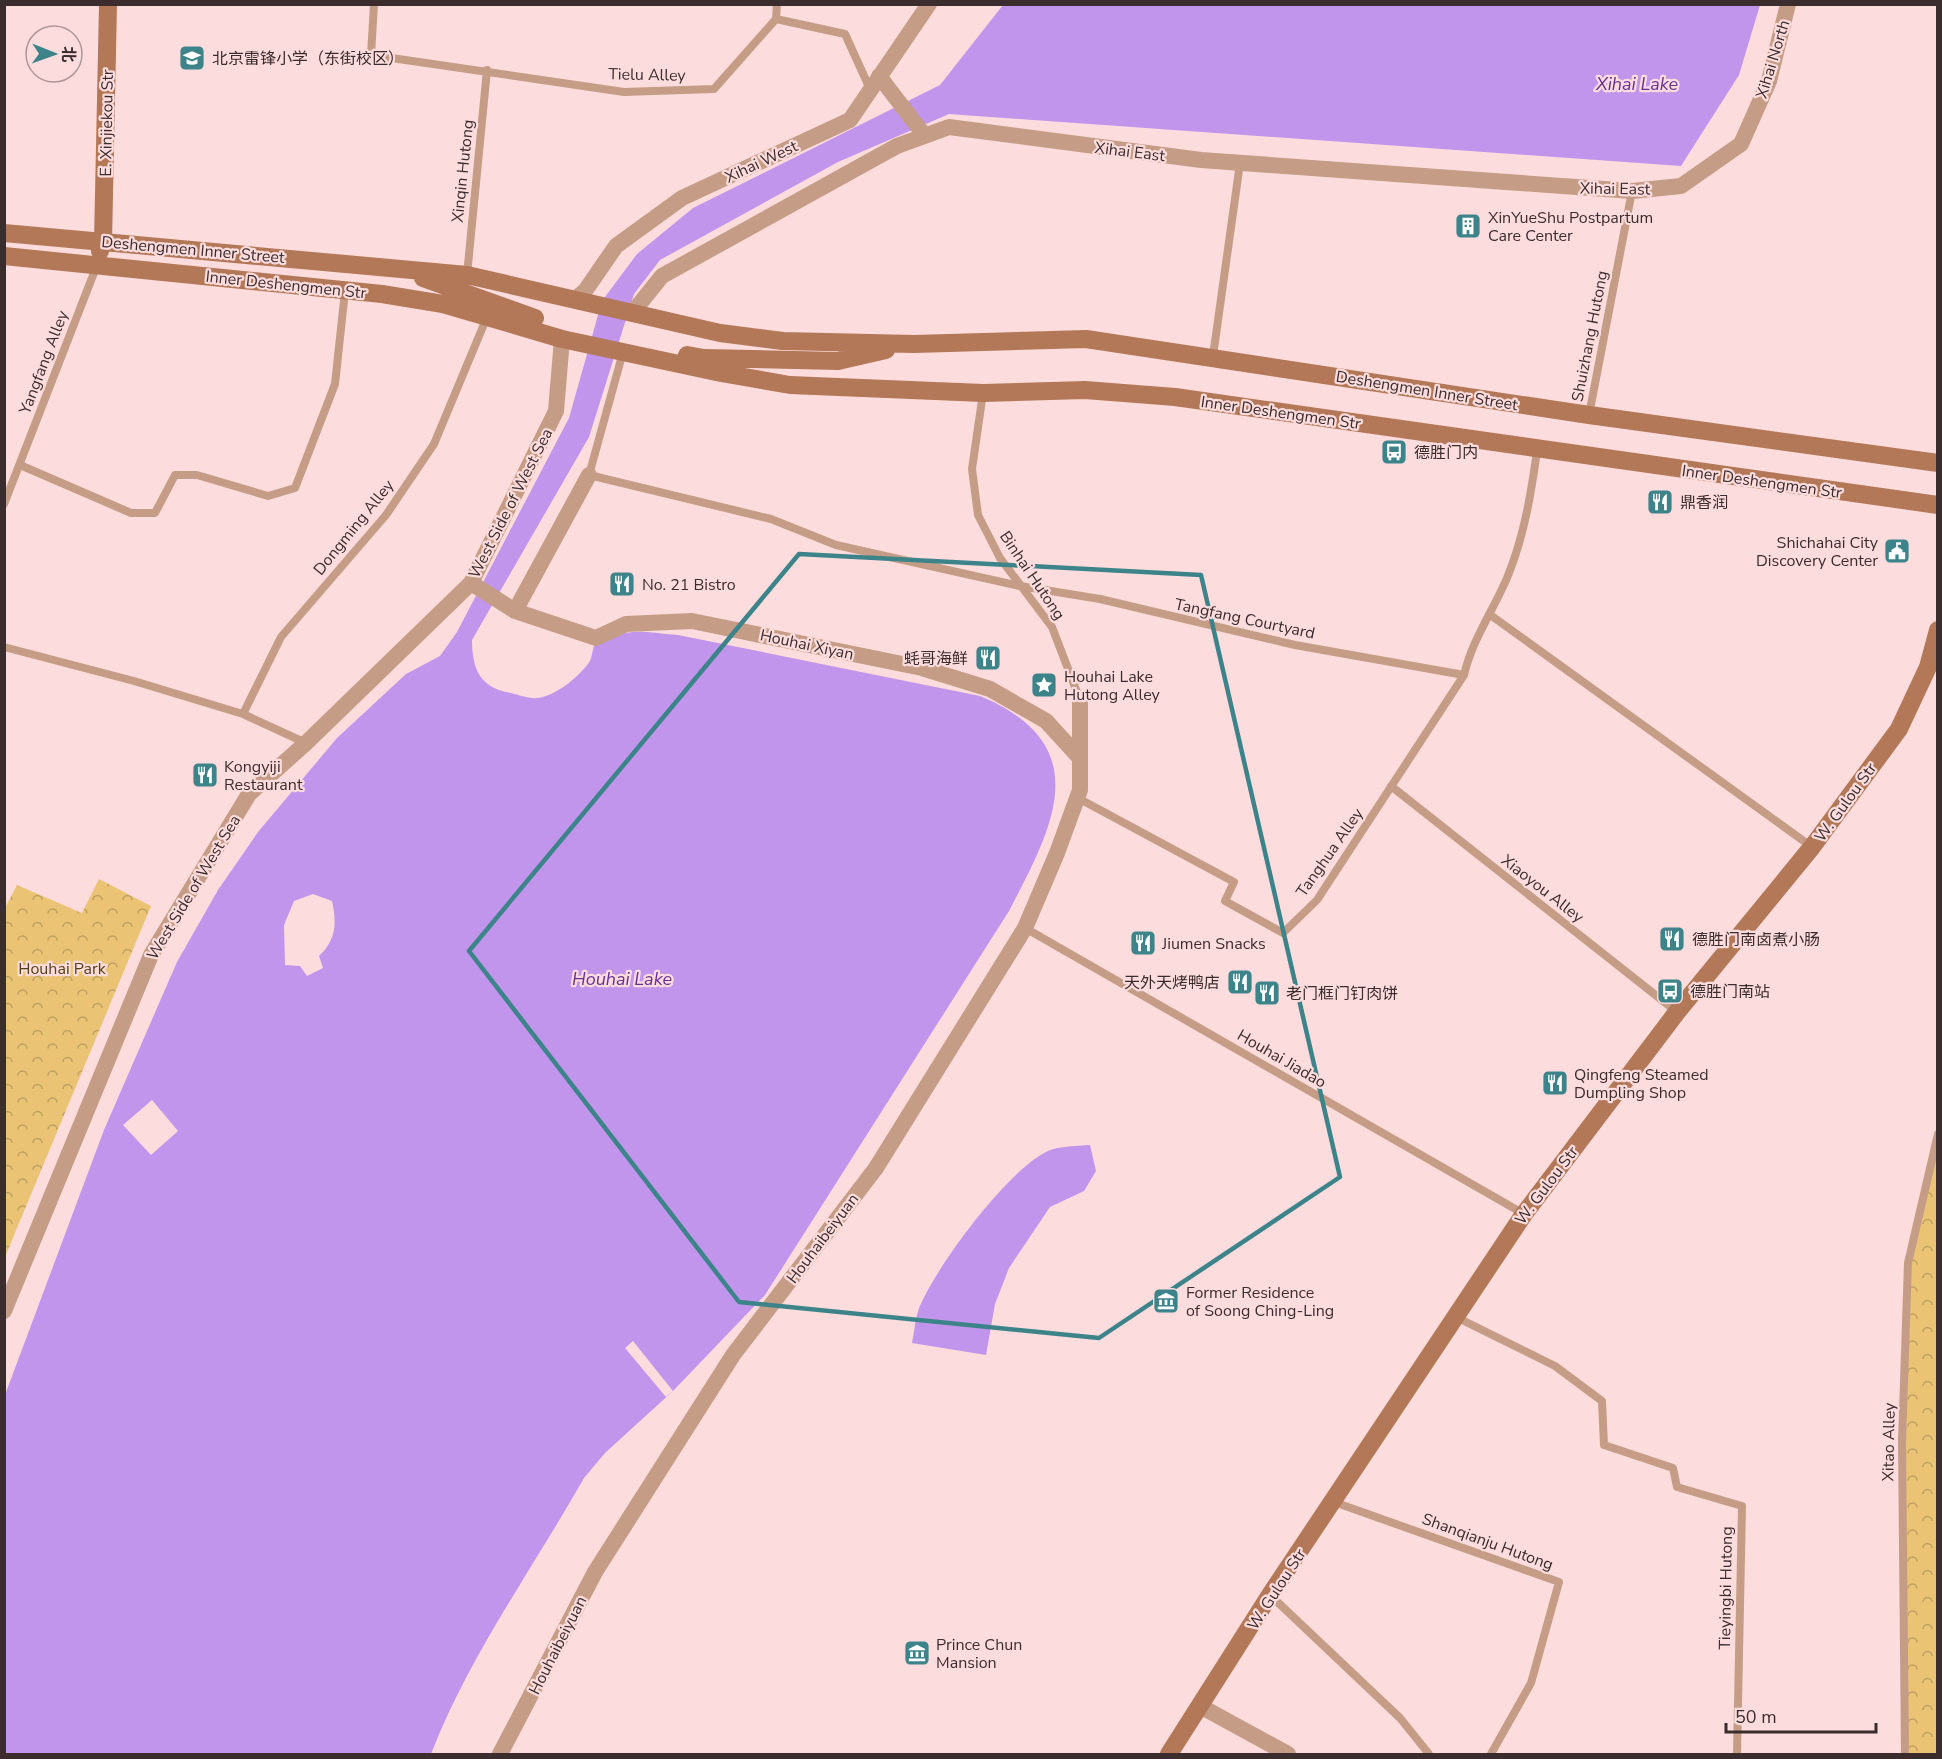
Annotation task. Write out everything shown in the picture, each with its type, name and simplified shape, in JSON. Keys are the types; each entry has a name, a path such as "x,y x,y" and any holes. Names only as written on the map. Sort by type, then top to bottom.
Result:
{"main road":[{"name":"E. Xinjiekou Str","path":"97,265 103,242 108,4"},
{"name":"Deshengmen Inner Street","path":"4,233 466,274 720,333 783,341 914,344 1086,339 1213,356 1589,415 1938,464"},
{"name":"Inner Deshengmen Str","path":"4,256 345,291 443,304 563,332"},
{"name":"Deshengmen Inner Street","path":"381,266 466,291 563,332"},
{"path":"563,332 625,347"},
{"name":"Deshengmen Inner Street","path":"625,347 705,358 838,361 914,344"},
{"name":"Inner Deshengmen Str","path":"625,347 721,374 790,385 983,393 1085,390 1175,397 1398,428 1537,451 1938,505"},
{"name":"W. Gulou Str","path":"1169,1755 1270,1595 1524,1214 1677,1012 1812,847 1899,729 1928,667 1938,630"}],"street":[{"name":"Xihai West","path":"574,300 585,291 616,246 682,198 850,120 929,4"},
{"name":"Xihai North","path":"1681,186 1741,144 1769,81 1788,4"},
{"path":"875,83 891,91 922,132"},
{"name":"Xihai East","path":"633,312 662,276 922,132 949,128 1240,163 1632,191 1681,186"},
{"name":"West Side of West Sea","path":"4,1311 152,955 249,794 306,743 471,583 556,411 563,332"},
{"path":"515,611 589,475"},
{"name":"Houhai Xiyan","path":"471,583 515,611 596,638 626,624 692,621 922,668 999,694 1046,721 1079,757"},
{"name":"Houhaibeiyuan","path":"500,1755 595,1572 734,1355 876,1168 1025,928 1057,854 1080,790 1080,700"},
{"path":"1200,1706 1288,1755"}],"lane":[{"name":"Tielu Alley","path":"374,4 371,55 487,70 624,92 714,89 776,20"},
{"path":"777,4 776,20 845,34 875,83"},
{"name":"Xinqin Hutong","path":"466,274 487,70"},
{"path":"1213,356 1240,163"},
{"name":"Shuizhang Hutong","path":"1589,415 1632,191"},
{"name":"Yangfang Alley","path":"4,504 97,265"},
{"path":"20,465 131,513 155,513 175,475 196,475 268,496 295,488 334,384 345,291"},
{"name":"Dongming Alley","path":"243,714 281,637 386,515 434,444 487,316"},
{"path":"589,475 625,347"},
{"name":"Binhai Hutong","path":"983,393 972,469 978,515 1000,558 1052,627 1080,700"},
{"name":"Tanghua Alley","path":"1076,797 1234,882 1225,901 1283,933 1317,900 1464,675 1469,656 1507,577 1530,503 1537,451"},
{"name":"Tangfang Courtyard","path":"589,475 771,519 836,545 1020,586 1100,598 1295,645 1464,675"},
{"path":"1489,614 1812,847"},
{"path":"4,647 134,681 243,714 306,743"},
{"name":"Xiaoyou Alley","path":"1391,786 1677,1012"},
{"name":"Houhai Jiadao","path":"1025,928 1524,1214"},
{"name":"Xitao Alley","path":"1905,1755 1902,1442 1908,1263 1938,1134"},
{"name":"Tieyingbi Hutong","path":"1456,1317 1555,1366 1602,1401 1604,1445 1673,1468 1677,1487 1742,1506 1737,1755"},
{"name":"Shanqianju Hutong","path":"1334,1502 1559,1582 1531,1683 1491,1755"},
{"path":"1270,1595 1400,1718 1429,1755"}],"highlighted area":[{"path":"799,554 1201,575 1340,1177 1099,1338 739,1302 469,951"}],"green space":[{"name":"Houhai Park","path":"99,879 151,906 5,1257 5,908 17,885 82,913"},
{"path":"1937,1134 1937,1754 1905,1754 1902,1442 1908,1263"}],"water":[{"name":"Houhai Lake","path":"1003,5 1760,5 1739,75 1681,166 949,114 838,162 660,260 634,294 589,437 472,640 474,660 480,676 492,687 538,698 559,690 578,675 589,662 594,646 616,635 644,632 678,635 980,696 1017,716 1040,738 1053,763 1055,790 1050,819 1040,849 1009,911 765,1295 673,1391 605,1453 584,1478 482,1648 446,1718 431,1754 5,1754 5,1395 104,1130 177,962 218,890 258,832 337,738 406,674 440,656 457,632 569,418 602,301 637,254 693,208 940,85","holes":["313,894 332,901 335,924 329,944 319,956 323,968 307,976 300,966 285,965 284,925 294,901","152,1100 178,1131 151,1155 123,1125"]},
{"path":"1090,1145 1096,1171 1084,1191 1050,1207 1009,1268 995,1304 986,1355 912,1343 918,1311 926,1293 955,1247 993,1199 1032,1161 1048,1151 1063,1147"}],"pier":[{"path":"633,1341 673,1391 666,1397 625,1348"}],"place":[{"name":"北京雷锋小学（东街校区）","path":"192,58"},
{"name":"XinYueShu Postpartum Care Center","path":"1468,226"},
{"name":"德胜门内","path":"1394,452"},
{"name":"鼎香润","path":"1660,502"},
{"name":"Shichahai City Discovery Center","path":"1897,551"},
{"name":"No. 21 Bistro","path":"622,584"},
{"name":"蚝哥海鲜","path":"988,658"},
{"name":"Houhai Lake Hutong Alley","path":"1044,685"},
{"name":"Kongyiji Restaurant","path":"205,775"},
{"name":"德胜门南卤煮小肠","path":"1672,939"},
{"name":"Jiumen Snacks","path":"1143,943"},
{"name":"天外天烤鸭店","path":"1240,982"},
{"name":"德胜门南站","path":"1670,991"},
{"name":"老门框门钉肉饼","path":"1267,993"},
{"name":"Qingfeng Steamed Dumpling Shop","path":"1555,1083"},
{"name":"Former Residence of Soong Ching-Ling","path":"1166,1301"},
{"name":"Prince Chun Mansion","path":"917,1653"}],"water label":[{"name":"Xihai Lake","path":"1637,84"}]}
